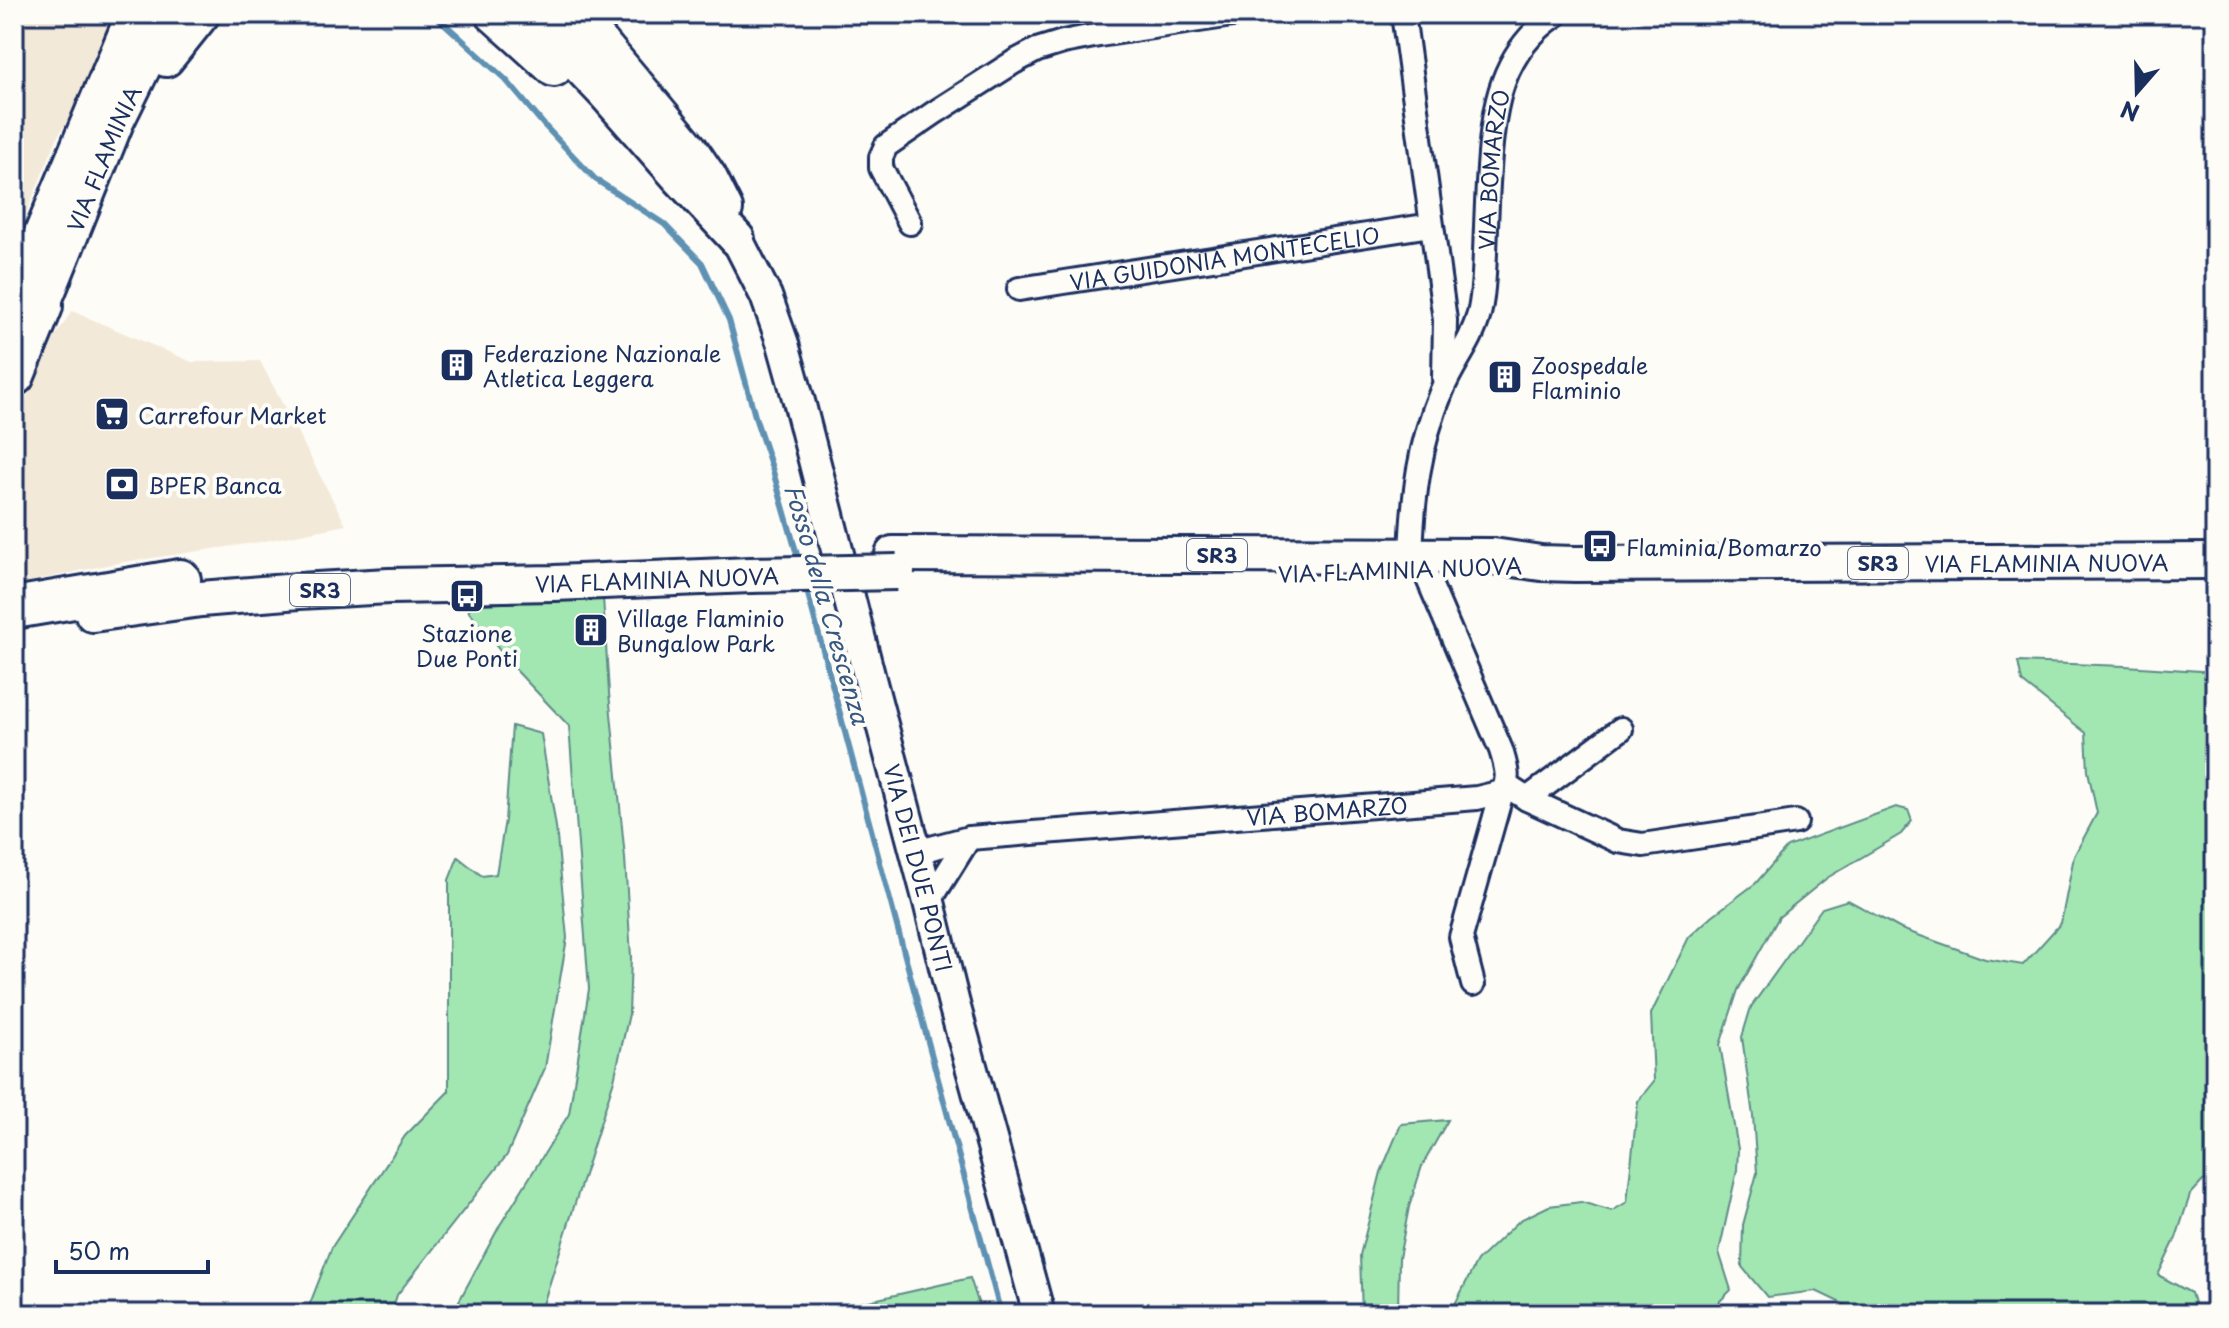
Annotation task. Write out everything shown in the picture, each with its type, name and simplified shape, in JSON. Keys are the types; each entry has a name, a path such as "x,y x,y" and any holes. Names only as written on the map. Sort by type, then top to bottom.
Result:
{"highway":[{"path":"14,375 28,303"},
{"name":"SR3","path":"14,608 180,580"}],"main road":[{"name":"VIA FLAMINIA","path":"28,303 134,14"},
{"name":"VIA FLAMINIA","path":"28,303 150,53 173,14"},
{"path":"116,122 202,14"},
{"path":"493,14 679,177"},
{"path":"530,14 737,239"},
{"path":"577,14 690,149 721,199 737,239"},
{"name":"VIA FLAMINIA NUOVA","path":"180,580 373,563 1418,564 1510,570 1541,563 2215,561"},
{"name":"VIA FLAMINIA NUOVA","path":"14,627 201,599 389,586 554,583 749,565"}],"street":[{"path":"910,223 881,168 881,157 886,146 1014,62 1037,50 1063,42 1239,14"},
{"name":"VIA BOMARZO","path":"1403,14 1445,320 1443,386"},
{"name":"VIA BOMARZO","path":"916,852 969,838 1461,800 1504,789 1508,779 1501,750 1418,564 1412,509 1416,474 1428,428 1443,386 1470,339 1481,304 1491,140 1502,82 1528,37 1557,14"},
{"name":"VIA GUIDONIA MONTECELIO","path":"1019,289 1431,225"},
{"name":"VIA DEI DUE PONTI","path":"737,239 766,296 783,344 954,1004 1039,1314"},
{"path":"1527,799 1621,729"},
{"path":"1473,984 1461,937 1504,789 1618,841 1643,845 1796,822"},
{"path":"929,902 969,838"}],"shaded area":[{"path":"14,14 121,14 86,92 59,134 14,242"},
{"path":"72,311 192,362 260,361 346,525 260,542 112,564 14,585 14,428 47,349"}],"green space":[{"path":"603,597 625,858 631,957 629,1014 614,1080 540,1314 452,1314 500,1225 569,1114 589,989 569,726 514,668 469,612 468,605"},
{"path":"2018,662 2215,672 2215,1178 2203,1181 2190,1195 2176,1238 2158,1275 2191,1293 2196,1309 2188,1314 1945,1314 1930,1311 1864,1314 1816,1291 1767,1297 1742,1267 1743,1225 1757,1173 1742,1037 1751,1007 1822,908 1848,900 1901,929 1985,959 2023,965 2061,923 2074,856 2097,813 2088,771 2086,733 2022,682"},
{"path":"512,726 541,734 556,827 567,938 545,1068 507,1155 397,1295 391,1314 306,1314 332,1247 405,1136 449,1091 449,880 458,857 482,876 496,874 505,820"},
{"path":"1896,807 1908,810 1912,821 1901,834 1827,878 1779,917 1738,990 1720,1045 1738,1149 1737,1170 1719,1252 1731,1290 1717,1304 1717,1314 1450,1314 1477,1261 1520,1220 1549,1206 1581,1202 1612,1211 1627,1202 1638,1101 1654,1081 1651,1014 1689,937 1756,883 1787,847"},
{"path":"1448,1120 1422,1166 1409,1207 1399,1258 1398,1314 1362,1314 1360,1255 1381,1172 1401,1124"},
{"path":"970,1278 982,1314 812,1314"}],"waterway":[{"name":"Fosso della Crescenza","path":"434,14 506,80 595,179 664,224 702,263 729,320 800,565"},
{"name":"Fosso della Crescenza","path":"805,583 1001,1314"}],"place":[{"name":"Federazione Nazionale Atletica Leggera","path":"457,365"},
{"name":"Zoospedale Flaminio","path":"1505,377"},
{"name":"Carrefour Market","path":"112,414"},
{"name":"BPER Banca","path":"122,484"},
{"name":"Flaminia/Bomarzo","path":"1600,546"},
{"name":"Stazione Due Ponti","path":"467,596"},
{"name":"Village Flaminio Bungalow Park","path":"591,630"}]}
